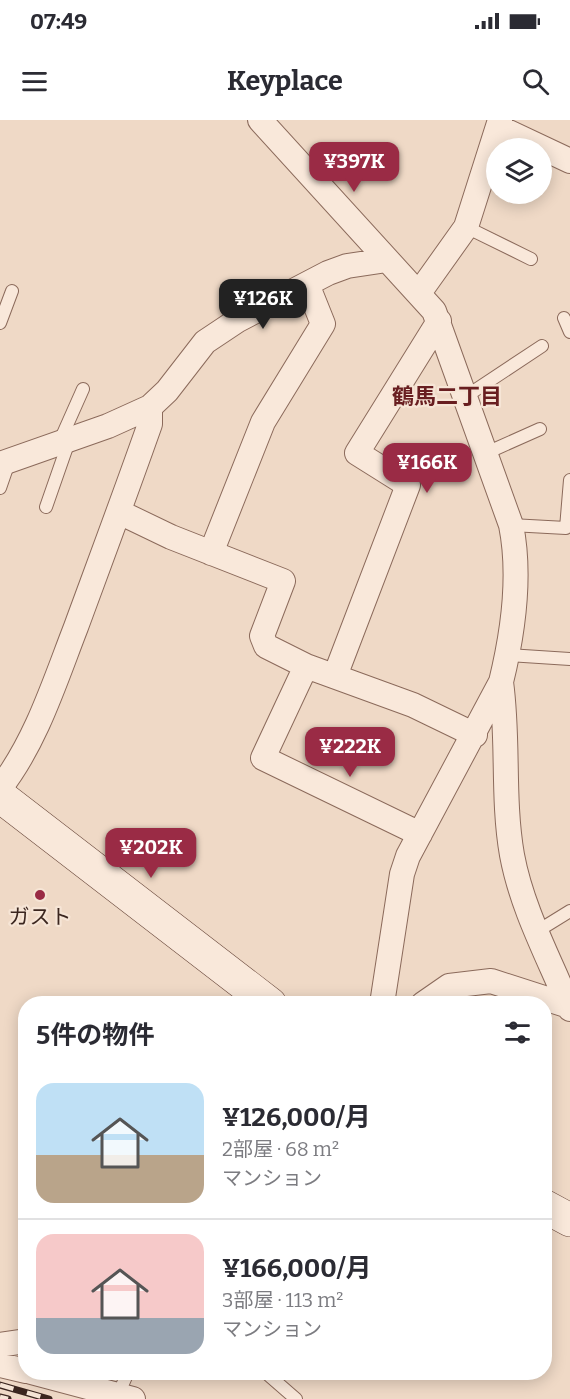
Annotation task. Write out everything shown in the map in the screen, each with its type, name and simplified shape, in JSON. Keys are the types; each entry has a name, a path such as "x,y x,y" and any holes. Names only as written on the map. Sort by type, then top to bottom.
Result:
{"main road":[{"path":"0,795 260,996"},
{"path":"552,1210 570,1220"}],"street":[{"path":"260,120 419,293 439,321 484,454 511,525 516,569 508,656 501,682 475,735 420,834 402,874 383,996"},
{"path":"419,293 466,227 499,123 570,161"},
{"path":"4,463 150,407 167,391 205,342 238,320 347,266 387,260"},
{"path":"211,553 263,422 323,324 307,284"},
{"path":"335,676 408,485 357,453 439,321"},
{"path":"0,795 32,735 57,677 150,424 150,407"},
{"path":"119,512 171,537 283,581 262,636 266,646 306,666 412,705 475,735"},
{"path":"306,666 263,758 420,834"},
{"path":"501,682 507,717 505,784 512,854 523,898 569,1007"},
{"path":"435,996 449,986 491,981 536,996"},
{"path":"552,1001 569,1007"},
{"path":"0,1345 18,1342"},
{"path":"0,1365 18,1369"},
{"path":"61,1380 126,1397"}],"lane":[{"path":"466,227 531,259"},
{"path":"0,323 12,291"},
{"path":"564,318 570,332"},
{"path":"465,397 542,346"},
{"path":"46,507 63,442 83,389"},
{"path":"484,454 540,429"},
{"path":"0,488 4,463"},
{"path":"511,525 566,528 570,480"},
{"path":"508,656 570,659"},
{"path":"536,932 570,911"},
{"path":"126,1397 127,1380"},
{"path":"274,1380 296,1399"}],"railway":[{"path":"0,1385 49,1399"},
{"path":"0,1397 8,1399"}],"place":[{"name":"ガスト","path":"40,895"}],"district":[{"name":"鶴馬二丁目","path":"447,396"}]}
